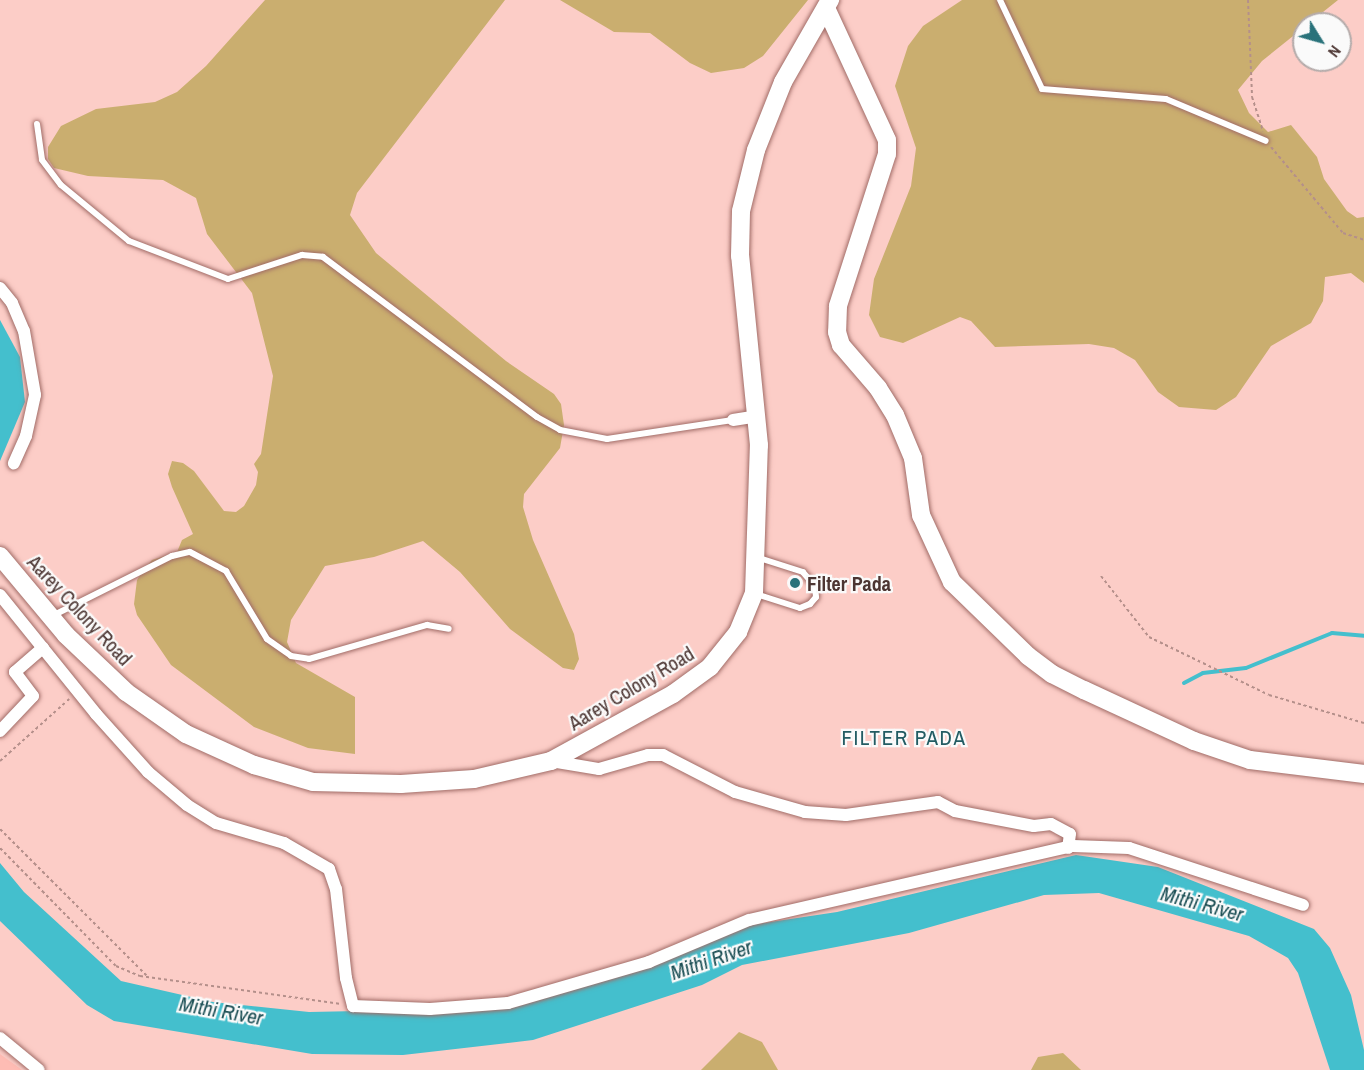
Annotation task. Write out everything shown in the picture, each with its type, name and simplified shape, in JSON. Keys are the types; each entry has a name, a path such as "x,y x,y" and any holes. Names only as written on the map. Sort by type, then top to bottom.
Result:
{"main road":[{"name":"Aarey Colony Road","path":"0,556 51,616 126,692 186,735 264,768 313,782 401,784 474,779 551,761 673,694 710,667 738,632 754,593 758,416 740,255 741,211 756,150 783,82 828,4"},
{"path":"828,4 887,140 887,154 838,306 837,332 842,345 878,388 895,415 913,458 921,515 952,582 1028,656 1052,674 1084,690 1194,741 1250,760 1364,774"}],"street":[{"path":"0,288 12,303 24,331 35,395 26,436 14,463"},
{"path":"733,420 758,416"},
{"path":"0,595 77,691 148,772 187,806 216,823 284,843 329,869 336,889 346,978 353,1006 430,1009 508,1002 649,962 749,920 1068,848 1129,848 1303,905"},
{"path":"0,730 33,696 15,672 43,648"},
{"path":"551,761 599,770 648,755 663,755 735,792 805,812 846,815 938,802 955,811 1034,826 1051,824 1070,834 1068,848"},
{"path":"0,1038 39,1070"}],"lane":[{"path":"1000,0 1042,89 1166,99 1266,141"},
{"path":"37,124 42,160 61,185 129,241 228,279 302,255 323,257 537,417 560,430 607,439 733,420"},
{"path":"51,616 172,556 190,552 226,571 267,639 291,656 309,659 427,625 449,629"},
{"path":"754,593 800,608 810,604 816,597 815,586 803,572 755,557"}],"path":[{"path":"1248,0 1252,97 1266,141 1343,233 1364,240"},
{"path":"1101,576 1149,637 1269,695 1364,723"},
{"path":"0,761 77,691"},
{"path":"0,829 148,977"},
{"path":"0,848 116,966 148,977 353,1006"}],"shaded area":[{"path":"265,0 505,0 357,193 350,215 376,253 506,361 554,394 561,404 564,425 560,448 524,494 523,507 533,540 574,634 579,659 574,670 563,668 510,629 460,572 423,541 374,557 325,566 291,620 287,642 296,663 355,697 355,754 308,748 254,727 171,665 137,615 134,604 137,580 144,569 152,560 177,552 182,540 193,534 168,474 172,461 183,463 194,471 224,511 236,512 244,506 256,485 258,472 254,464 261,454 273,376 252,293 207,234 196,198 163,180 88,176 54,168 48,159 48,147 61,126 96,109 155,102 177,92 206,66"},
{"path":"560,0 808,0 763,56 744,68 711,73 690,63 650,33 614,32"},
{"path":"962,0 1338,0 1323,12 1292,12 1292,37 1262,61 1238,90 1249,113 1268,132 1291,125 1317,157 1324,179 1347,211 1357,218 1364,217 1364,283 1351,273 1325,277 1323,301 1311,323 1271,346 1236,397 1216,410 1179,407 1158,392 1135,360 1114,348 1089,344 995,347 971,321 960,317 903,343 880,337 869,315 874,279 911,186 916,148 895,86 908,46 923,26"},
{"path":"739,1032 762,1042 778,1070 701,1070"},
{"path":"1063,1053 1081,1070 1031,1070 1038,1057"},
{"path":"0,1054 22,1070 0,1070"}],"water":[{"path":"0,320 20,357 25,402 0,461"},
{"name":"Mithi River","path":"1076,855 1158,867 1314,929 1330,948 1351,995 1364,1050 1364,1070 1330,1070 1298,973 1288,958 1249,936 1099,893 1044,895 909,933 742,965 702,985 533,1040 403,1055 312,1054 114,1021 87,1005 0,921 0,863 24,892 121,981 213,1002 309,1012 512,1008 659,963 750,925 837,912"}],"waterway":[{"path":"1184,683 1203,673 1246,668 1332,633 1364,636"}],"place":[{"name":"Filter Pada","path":"795,583"}],"district":[{"name":"FILTER PADA","path":"904,738"}]}
